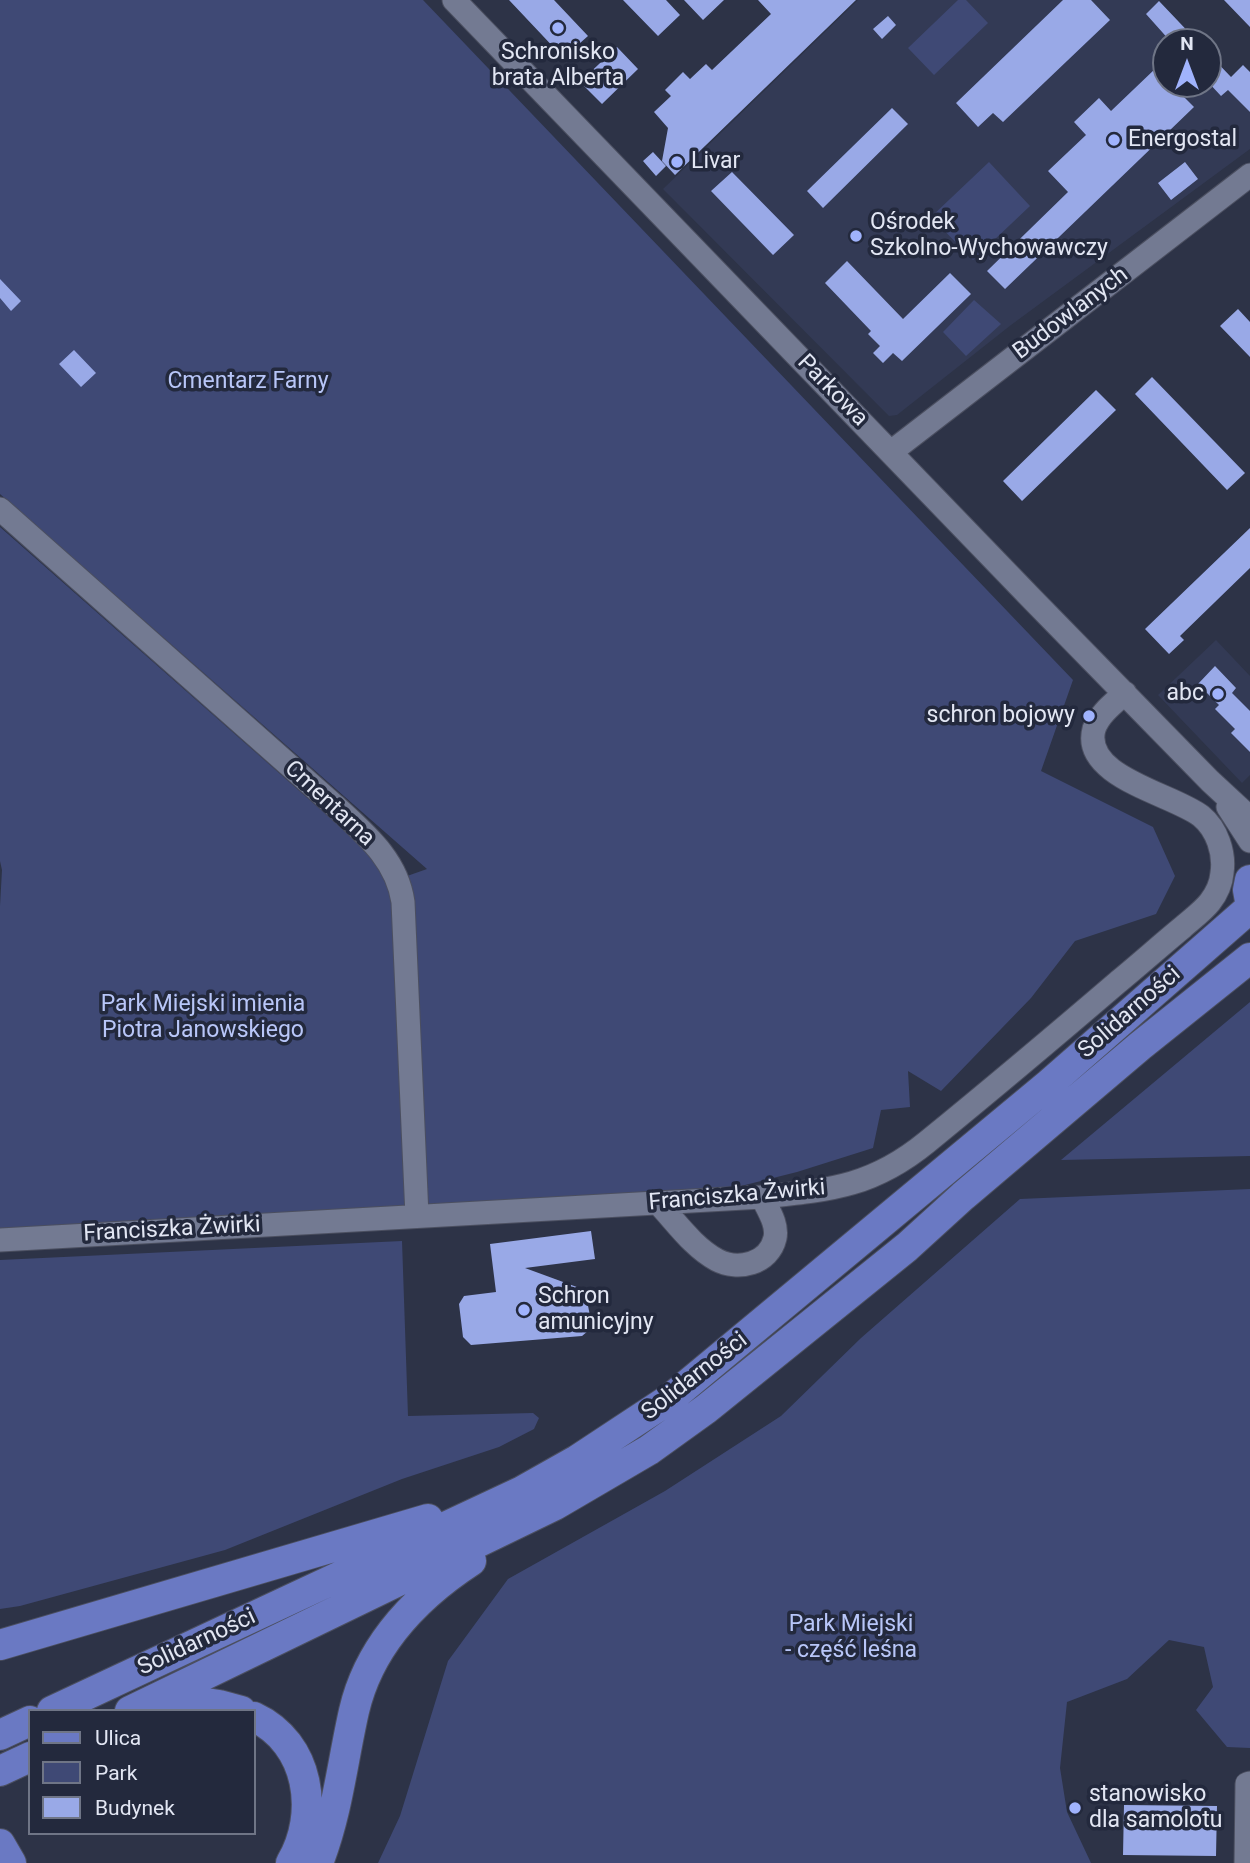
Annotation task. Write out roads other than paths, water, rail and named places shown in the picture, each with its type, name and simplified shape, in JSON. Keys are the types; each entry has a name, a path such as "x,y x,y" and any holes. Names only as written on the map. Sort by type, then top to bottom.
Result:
{"main road":[{"path":"1250,880 1250,901"},
{"name":"Solidarności","path":"56,1709 522,1491 577,1461 671,1398 1049,1084 1250,908"},
{"name":"Solidarności","path":"134,1709 555,1505 649,1450 706,1409 907,1247 1140,1046 1250,958"},
{"path":"0,1645 522,1491"},
{"path":"318,1863 330,1832 339,1795 355,1709 368,1671 381,1645 422,1598 455,1572 555,1505"},
{"path":"161,1696 234,1709"},
{"path":"256,1718 281,1736 295,1755 303,1779 307,1798 307,1821 300,1846 290,1863"},
{"path":"0,1735 28,1722"},
{"path":"1,1770 28,1758"},
{"path":"0,1844 12,1863"}],"street":[{"name":"Parkowa","path":"454,0 1210,781 1250,818"},
{"name":"Budowlanych","path":"891,452 1250,175"},
{"name":"Cmentarna","path":"0,509 334,805 371,840 393,867 401,887 403,902 417,1216"},
{"name":"Franciszka Żwirki","path":"0,1240 762,1197 829,1191 890,1168 927,1142 1142,962 1209,904 1219,889 1223,870 1222,850 1214,831 1201,817 1112,771 1099,759 1093,743 1094,728 1107,709 1125,693"},
{"name":"Parkowa","path":"1210,781 1250,841"},
{"path":"658,1203 699,1248 718,1261 733,1266 746,1266 769,1251 775,1237 773,1221 762,1197"},
{"path":"1246,1863 1247,1784 1250,1783"}],"place":[{"name":"Schronisko brata Alberta","path":"558,28"},
{"name":"Energostal","path":"1114,140"},
{"name":"Livar","path":"677,162"},
{"name":"Ośrodek Szkolno-Wychowawczy","path":"856,236"},
{"name":"abc","path":"1218,694"},
{"name":"schron bojowy","path":"1089,716"},
{"name":"Schron amunicyjny","path":"524,1310"},
{"name":"stanowisko dla samolotu","path":"1075,1808"}],"park label":[{"name":"Cmentarz Farny","path":"248,382"},
{"name":"Park Miejski imienia Piotra Janowskiego","path":"203,1018"},
{"name":"Park Miejski - część leśna","path":"851,1638"}]}
